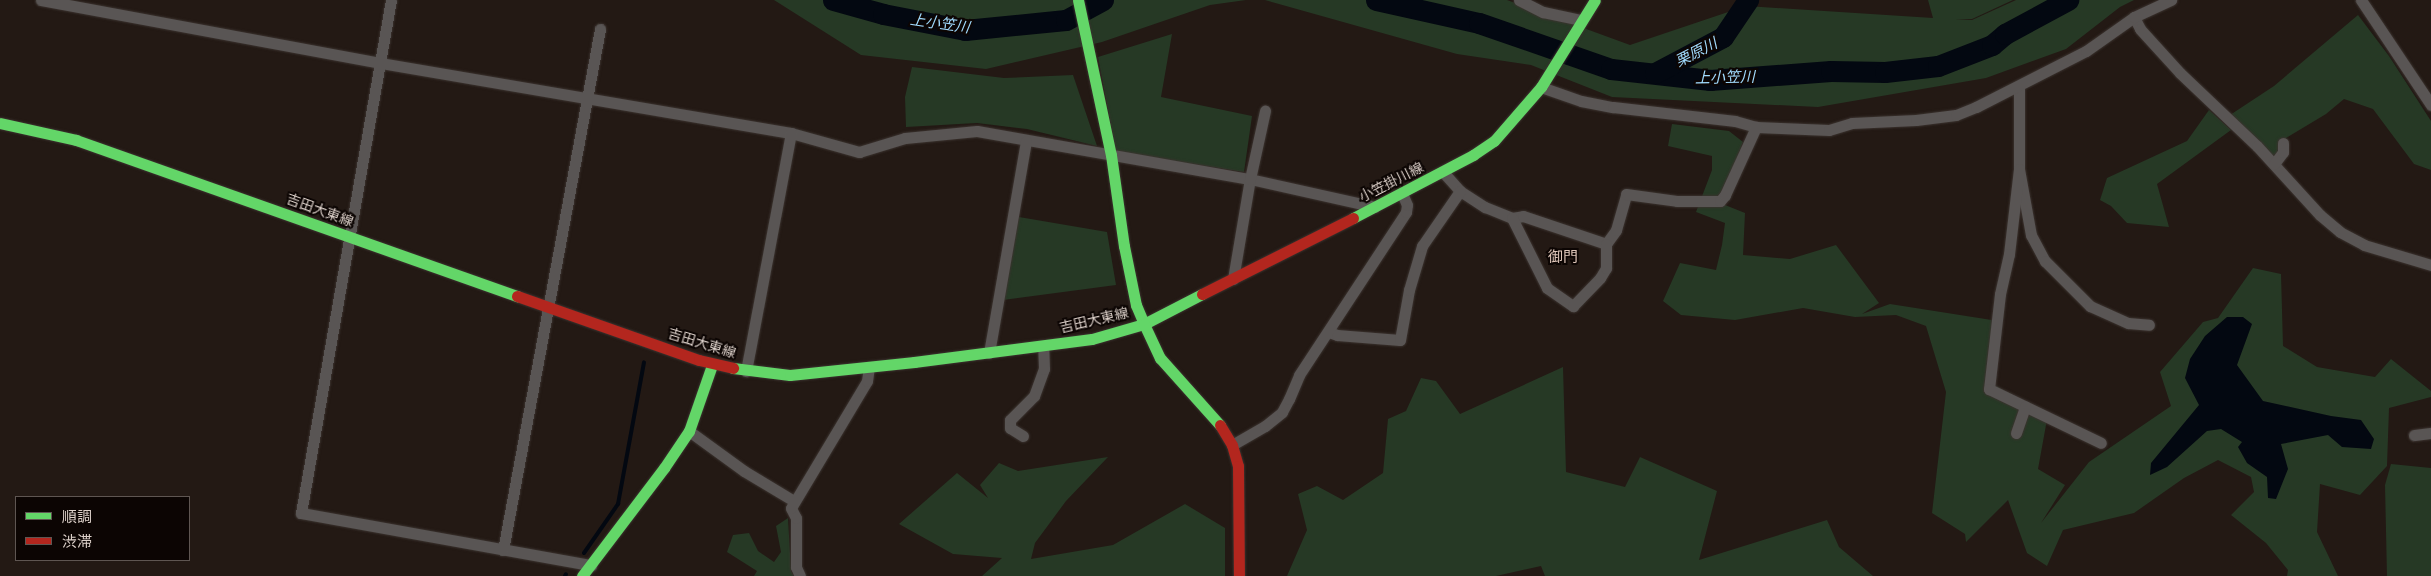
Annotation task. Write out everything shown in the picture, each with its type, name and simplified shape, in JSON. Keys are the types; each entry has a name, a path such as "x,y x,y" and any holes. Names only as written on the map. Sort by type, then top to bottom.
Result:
{"main road":[{"path":"1078,0 1111,155 1125,255 1136,305 1144,324"},
{"name":"小笠掛川線","path":"1144,324 1443,172 1494,141 1511,124 1544,83 1578,24 1595,0"},
{"name":"吉田大東線","path":"0,123 76,140 712,364 746,371 790,375 989,353 1092,339 1144,324 1160,358 1219,424 1232,445 1238,466 1240,498 1240,576"},
{"path":"582,576 664,468 689,431 712,364"}],"street":[{"path":"41,0 381,63 791,133 859,152 905,138 977,131 1250,179 1375,207"},
{"path":"391,0 301,514 591,565"},
{"path":"1519,0 1543,12 1578,24"},
{"path":"1544,83 1581,101 1613,108 1734,121 1756,128 1829,130 1852,123 1916,120 1956,115 2019,86 2086,51 2134,17 2171,0"},
{"path":"2361,0 2431,105"},
{"path":"2134,17 2140,29 2180,73 2274,164 2320,215 2340,232 2364,245 2431,266"},
{"path":"503,550 600,29"},
{"path":"2019,86 2019,169 2009,254 2000,294 1989,389 2101,443"},
{"path":"1233,279 1250,179 1265,111"},
{"path":"1512,218 1548,288 1573,306 1600,278 1606,268 1606,244 1616,230 1626,194 1677,201 1720,201 1725,195 1756,128"},
{"path":"746,371 791,133"},
{"path":"989,353 1026,141"},
{"path":"2274,164 2283,152 2283,143"},
{"path":"2019,169 2031,235 2045,261 2090,306 2128,323 2149,325"},
{"path":"1443,172 1460,191 1485,207 1512,218 1523,216 1606,244"},
{"path":"1329,332 1338,335 1400,340 1409,290 1422,246 1460,191"},
{"path":"1232,445 1265,426 1282,412 1290,399 1299,375 1406,212 1407,205 1402,193"},
{"path":"1023,436 1010,428 1010,420 1034,396 1044,369 1043,346"},
{"path":"800,576 796,567 796,518 791,508 868,381 869,366"},
{"path":"2016,433 2025,407"},
{"path":"689,431 744,471 794,501"},
{"path":"2414,435 2431,433"}],"green space":[{"path":"774,0 1246,0 1210,5 1102,42 986,69 861,55"},
{"path":"1265,0 1507,0 1630,45 1746,6 1933,18 1928,0 2013,0 1972,19 1955,19 1972,20 2016,0 2134,0 2120,7 2066,49 1986,78 1818,107 1612,97 1531,65 1457,54"},
{"path":"2358,15 2389,56 2431,121 2431,170 2414,164 2373,109 2344,99 2326,114 2286,138 2277,164 2230,115 2274,86"},
{"path":"1172,34 1161,97 1252,116 1244,172 1116,152 1098,57"},
{"path":"912,67 1004,78 1073,75 1097,146 1027,129 977,123 906,127 905,97"},
{"path":"2209,110 2231,130 2157,184 2169,227 2127,223 2111,206 2100,200 2107,178 2187,141"},
{"path":"1672,124 1729,131 1743,142 1722,196 1725,205 1745,213 1743,255 1790,259 1836,245 1879,303 1862,314 1890,304 1998,321 1993,384 2048,414 2038,469 2065,485 2041,523 2089,462 2171,406 2160,372 2203,322 2218,318 2253,268 2281,274 2283,346 2317,367 2375,377 2391,359 2431,391 2431,397 2389,408 2387,466 2360,495 2320,484 2317,532 2338,576 2287,576 2288,570 2266,543 2231,515 2254,492 2251,477 2218,460 2184,478 2134,513 2063,530 2047,566 2027,553 2008,500 1966,542 1965,534 1932,513 1946,392 1926,326 1896,315 1855,317 1803,308 1735,320 1681,315 1663,301 1680,263 1716,270 1725,223 1696,212 1712,170 1712,156 1668,146"},
{"path":"1019,217 1107,232 1116,285 1003,300"},
{"path":"1563,367 1566,472 1625,487 1640,457 1717,491 1699,560 1827,520 1839,547 1873,576 1545,576 1541,566 1496,576 1287,576 1307,530 1298,494 1317,486 1343,500 1383,473 1388,419 1406,411 1421,378 1436,381 1460,414"},
{"path":"1108,457 1066,501 1035,543 1031,559 1113,545 1185,504 1225,528 1225,576 982,576 1002,558 953,554 899,524 957,473 988,498 980,485 999,463 1018,471"},
{"path":"2391,464 2431,468 2431,576 2387,576 2385,485"},
{"path":"788,518 791,571 794,576 754,576 757,571 727,552 733,535 749,533 758,551 774,562 781,552 776,526"}],"shaded area":[{"path":"2227,317 2243,317 2252,324 2237,365 2263,401 2331,416 2361,420 2374,439 2371,449 2342,447 2328,435 2281,444 2288,469 2276,499 2268,498 2267,477 2247,463 2238,447 2242,442 2221,429 2207,431 2167,467 2150,475 2151,463 2199,405 2185,378 2190,359 2205,336"}],"waterway":[{"name":"上小笠川","path":"833,0 883,14 965,30 1066,20 1103,0"},
{"name":"上小笠川","path":"1376,0 1479,23 1611,69 1710,80 1831,71 1885,72 1938,66 1992,45 2005,34 2068,0"},
{"name":"栗原川","path":"1655,73 1723,37 1748,0"},
{"path":"584,553 618,504 644,362"}],"traffic: fast":[{"path":"1078,0 1111,155 1124,246 1136,305 1144,324 1202,294"},
{"path":"1353,218 1473,155 1494,141 1541,87 1595,0"},
{"path":"0,123 76,140 517,296"},
{"path":"733,368 790,375 914,362 1092,339 1144,324 1160,358 1220,425"},
{"path":"582,576 664,468 689,431 712,365"}],"traffic: jam":[{"path":"1202,294 1353,218"},
{"path":"517,296 699,360 733,368"},
{"path":"1220,425 1232,445 1238,466 1239,576"}],"district":[{"name":"御門","path":"1563,257"}]}
